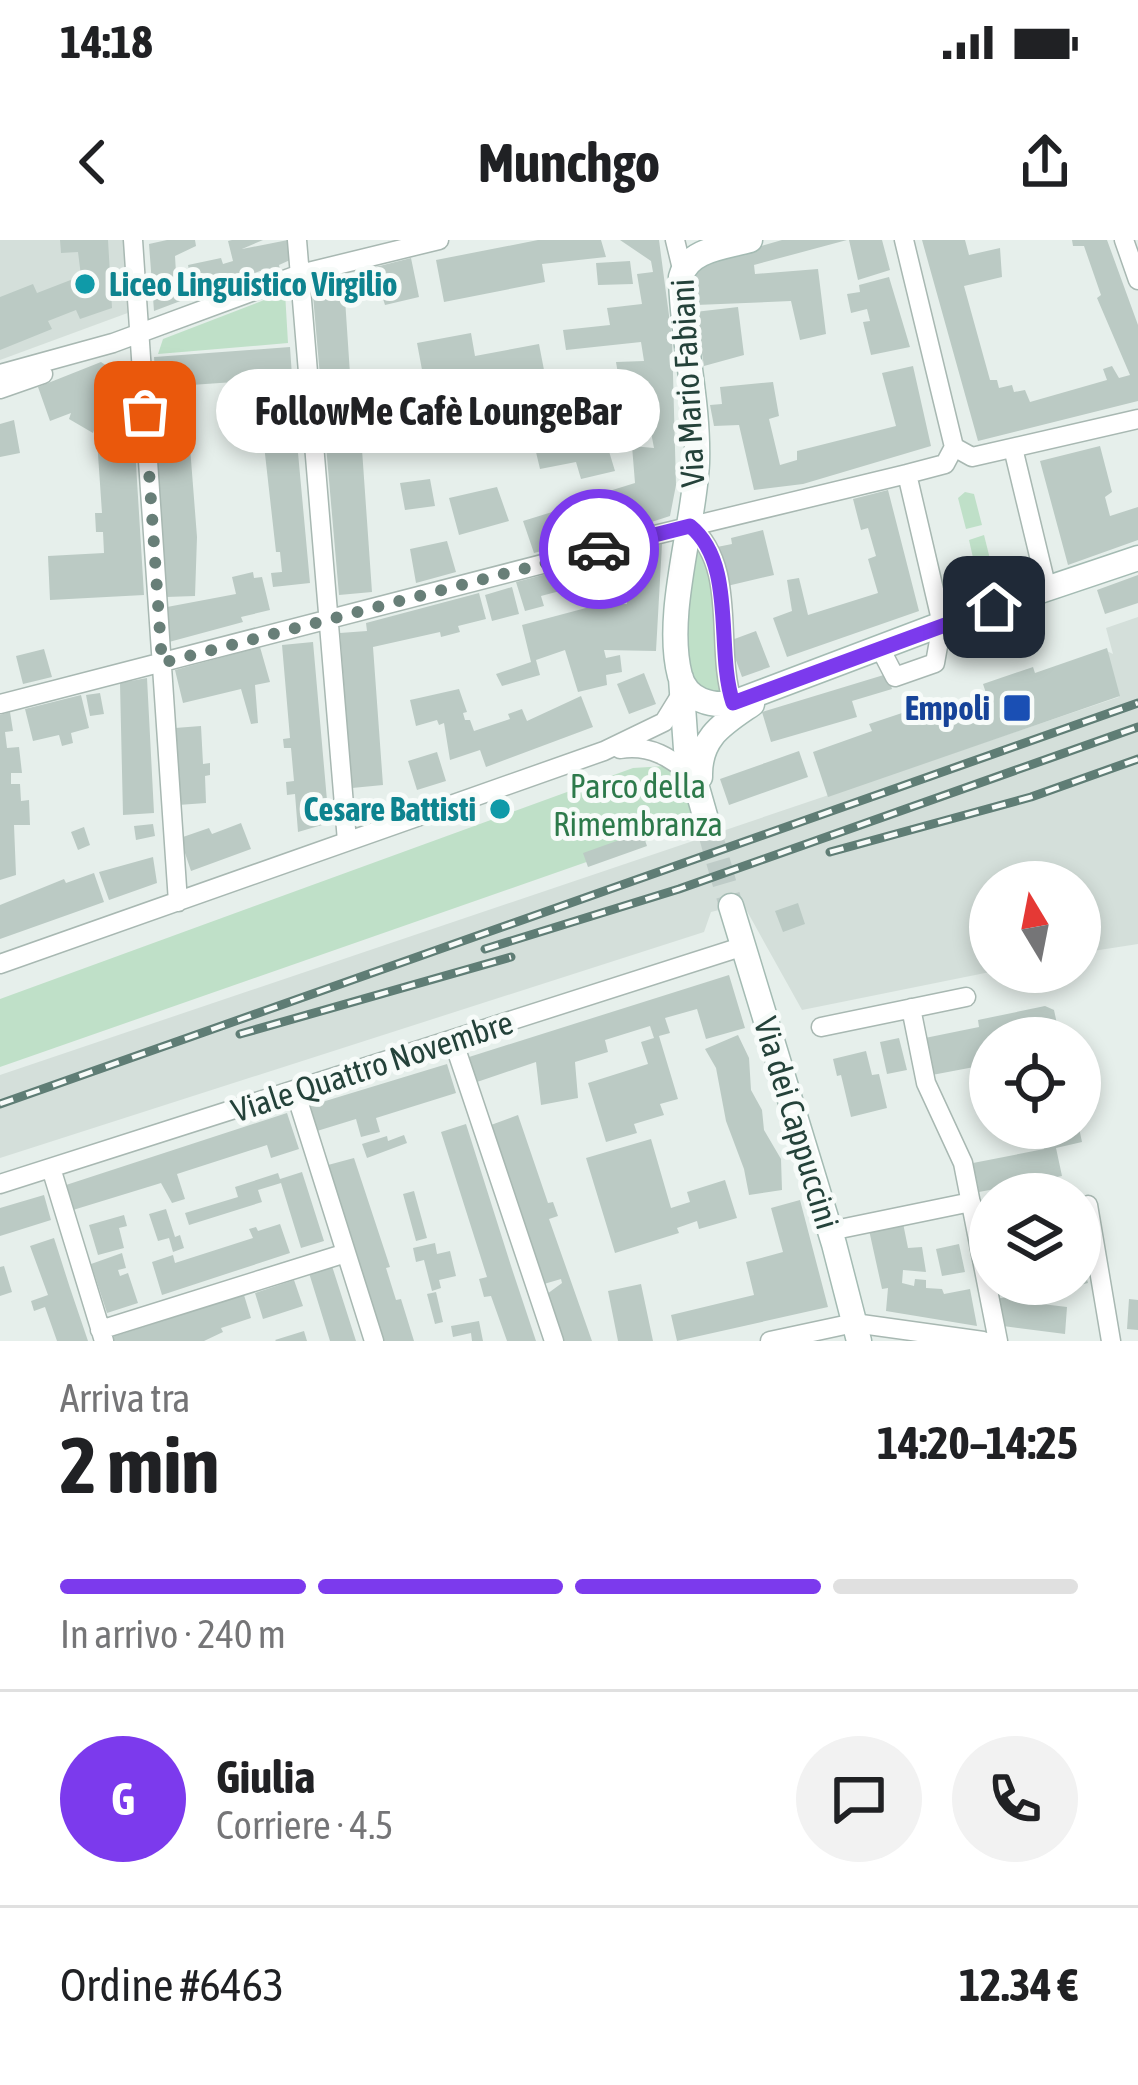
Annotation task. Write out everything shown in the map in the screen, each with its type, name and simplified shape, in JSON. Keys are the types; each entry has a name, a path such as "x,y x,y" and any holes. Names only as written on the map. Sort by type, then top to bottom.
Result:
{"main road":[{"path":"682,269 692,258 751,240"},
{"name":"Via Mario Fabiani","path":"682,269 696,435 677,624 680,681 708,826"},
{"path":"680,681 704,702 733,703 1138,558"},
{"path":"698,787 710,736 770,691"},
{"name":"Via dei Cappuccini","path":"731,906 856,1332"}],"street":[{"path":"133,240 178,902"},
{"path":"298,240 347,841"},
{"path":"0,382 300,274 439,240"},
{"name":"Via Mario Fabiani","path":"676,240 682,269"},
{"path":"691,240 719,248"},
{"path":"0,704 944,464 954,447 904,240"},
{"path":"1124,240 1138,280"},
{"path":"0,382 112,343"},
{"path":"954,447 972,457 1138,419"},
{"path":"1013,448 1047,589"},
{"path":"907,474 942,625"},
{"name":"Via Mario Fabiani","path":"690,526 710,549 718,576 722,652 733,703"},
{"path":"0,964 604,752 664,722 680,681"},
{"path":"604,752 636,747 661,752 698,787"},
{"name":"Viale Quattro Novembre","path":"0,1184 744,946"},
{"path":"821,1027 966,997"},
{"path":"911,1008 926,1082 957,1145 969,1194"},
{"path":"453,1040 554,1341"},
{"path":"295,1090 374,1341"},
{"path":"51,1168 102,1335 346,1253"},
{"path":"830,1231 969,1202"},
{"path":"1101,1279 1112,1341"},
{"path":"991,1305 998,1341"},
{"path":"770,1341 856,1332 983,1341"}],"shaded area":[{"path":"0,240 126,240 133,311 0,360"},
{"path":"1138,617 1138,944 1101,950 1101,861 969,861 969,976 802,1010 743,904 711,912 704,932 0,1158 0,1075 1119,697 1105,650 1113,654 1106,628"}],"green space":[{"path":"285,292 288,343 158,354 163,339"},
{"path":"965,492 974,494 982,525 966,529 958,498"},
{"path":"690,526 710,549 733,703 690,693 677,624"},
{"path":"984,535 992,567 984,573 976,571 969,540"},
{"name":"Parco della Rimembranza","path":"665,766 684,785 695,824 0,1067 0,999 633,768"}],"building":[{"name":"Liceo Linguistico Virgilio","path":"60,240 108,240 112,308 80,319 76,310 48,321 52,329 0,350 0,297 33,284 37,293 81,276 78,252 61,253"},
{"path":"195,240 196,246 175,256 176,273 189,270 188,265 221,258 223,264 233,261 228,241 232,240 263,240 242,249 288,240 290,260 279,265 280,270 266,275 260,271 154,311 149,244"},
{"path":"538,240 601,240 606,257 542,264 545,282 444,302 436,260"},
{"path":"620,240 659,240 672,338 676,485 670,516 602,538 590,497 635,483 632,446 654,448 643,391 621,392 616,362 644,361 641,342 566,350 563,330 610,325 607,308 642,304 637,274 653,272 651,261"},
{"path":"782,240 847,240 754,265 755,274 818,269 826,334 800,340 791,301 696,305 695,265"},
{"path":"849,240 882,240 890,270 858,280"},
{"path":"922,240 965,240 969,255 1000,248 1002,277 964,286 990,380 997,380 999,388 1012,385 1014,392 1025,390 1030,402 1107,380 1103,369 1112,366 1119,378 1130,375 1097,298 1101,295 1084,246 1073,246 1072,240 1107,240 1138,325 1138,401 978,441"},
{"path":"411,258 419,297 385,305 380,289 363,291 356,272"},
{"path":"630,261 633,284 598,285 596,263"},
{"path":"347,277 354,294 345,299 353,419 360,421 372,592 339,595 312,284"},
{"path":"889,277 910,347 871,355 863,322 870,321 867,309 851,313 847,294 860,292 859,285"},
{"path":"738,307 744,355 704,366 695,312"},
{"path":"471,333 475,356 539,344 549,396 431,418 417,343"},
{"path":"290,347 294,405 266,407 264,380 191,385 193,406 183,406 183,413 193,412 195,427 183,428 184,435 156,437 153,402 175,400 174,386 156,387 154,357"},
{"path":"101,362 131,382 144,595 50,600 48,556 104,553 103,532 96,532 95,513 102,513 96,425 93,433 69,419 71,413 50,421 38,387"},
{"path":"913,366 931,446 803,484 754,490 739,425 714,426 710,405 722,404 720,387 773,382 779,416 769,419 780,465 797,460 797,451 896,426 882,373"},
{"path":"587,401 591,417 598,415 615,471 581,479 576,462 540,469 527,414"},
{"path":"14,420 20,453 0,457 0,424"},
{"path":"297,442 310,583 273,587 271,573 282,572 264,445"},
{"path":"1100,446 1112,492 1105,497 1110,516 1138,507 1138,540 1068,565 1040,461"},
{"path":"190,447 197,537 195,596 166,597 156,449"},
{"path":"430,479 435,506 405,510 400,483"},
{"path":"497,487 509,521 459,535 449,498"},
{"path":"888,490 919,611 787,657 773,618 792,611 787,580 799,578 808,615 878,593 868,559 876,556 868,528 861,530 853,499"},
{"path":"575,505 587,539 534,553 523,521"},
{"path":"763,530 774,575 727,586 717,547"},
{"path":"447,541 456,572 416,583 410,549"},
{"path":"662,544 656,651 604,650 606,658 620,655 622,672 606,675 607,685 578,692 565,650 536,660 540,675 502,686 496,674 531,662 522,625 601,604 627,604 628,573 541,596 544,606 525,611 516,582"},
{"path":"253,572 254,578 262,577 270,610 169,642 167,607 236,594 232,577"},
{"path":"1138,575 1138,603 1105,614 1097,590"},
{"path":"512,587 519,614 492,621 485,595"},
{"path":"479,593 486,619 458,626 460,632 441,637 440,632 373,647 383,785 352,788 340,633 367,631 366,623"},
{"path":"756,631 770,667 742,677 729,641"},
{"path":"313,642 329,823 298,832 295,794 287,795 286,782 294,781 291,748 284,748 283,739 290,738 282,645"},
{"path":"260,647 270,682 255,685 258,723 251,724 241,689 183,703 175,670"},
{"name":"Empoli","path":"1107,648 1120,696 828,797 813,752 872,731 869,724 905,712 907,720 986,693 983,684 1033,667 1035,673"},
{"path":"44,649 52,677 23,684 16,656"},
{"path":"644,673 656,704 629,714 617,684"},
{"path":"887,674 892,689 852,701 857,717 771,742 762,712"},
{"path":"147,678 154,813 123,815 120,683"},
{"path":"459,689 465,720 470,720 474,731 510,719 508,714 522,709 527,721 581,696 593,727 486,767 480,750 450,760 444,723 439,725 437,720 416,726 410,700"},
{"path":"100,693 104,714 90,716 86,695"},
{"path":"81,695 89,728 71,733 73,743 62,746 59,735 33,741 25,709"},
{"path":"10,712 13,731 5,732 7,748 19,747 22,773 11,773 11,784 20,784 21,801 29,800 30,825 14,825 16,875 0,880 0,715"},
{"path":"201,726 203,764 210,763 210,775 205,776 206,803 178,805 175,728"},
{"path":"799,751 808,777 729,805 720,779"},
{"path":"437,752 446,781 417,790 408,761"},
{"path":"241,823 251,849 191,871 180,838 209,828 212,834"},
{"path":"153,824 155,836 136,840 134,826"},
{"path":"84,827 90,845 78,850 71,832"},
{"path":"642,832 647,846 588,867 583,853"},
{"path":"153,857 157,883 109,900 99,872"},
{"path":"94,873 104,902 0,939 0,905 64,879 66,883"},
{"path":"798,903 805,924 783,932 775,911"},
{"path":"729,975 745,1028 706,1039 697,1009 665,1018 670,1033 659,1036 678,1099 660,1104 664,1115 634,1124 637,1133 606,1142 588,1083 648,1064 641,1042 654,1038 650,1026 605,1040 608,1052 575,1062 578,1098 541,1105 536,1062 477,1082 469,1057"},
{"path":"1045,1006 1054,1010 1056,1017 992,1017"},
{"path":"969,1029 969,1068 932,1075 925,1038"},
{"path":"738,1035 749,1058 751,1090 762,1110 764,1130 781,1159 782,1190 749,1195 726,1121 716,1068 705,1049"},
{"path":"899,1038 907,1070 887,1074 880,1042"},
{"path":"866,1051 872,1075 879,1074 887,1108 851,1117 833,1059"},
{"path":"447,1064 456,1093 376,1118 380,1132 361,1137 356,1119 317,1131 309,1106"},
{"path":"287,1113 299,1149 271,1158 267,1145 177,1174 185,1199 172,1203 161,1183 73,1210 66,1185"},
{"path":"518,1115 548,1203 553,1202 558,1216 549,1219 592,1341 563,1341 547,1294 561,1279 544,1284 516,1204 491,1125"},
{"path":"466,1124 536,1341 507,1341 491,1296 484,1297 479,1279 487,1277 441,1132"},
{"path":"404,1135 407,1143 367,1158 362,1144"},
{"path":"651,1139 671,1208 690,1202 687,1192 725,1180 737,1218 699,1229 697,1221 677,1228 679,1233 615,1253 586,1158"},
{"path":"1056,1149 1061,1173 975,1173 973,1163"},
{"path":"354,1158 390,1267 386,1268 396,1300 401,1299 414,1341 383,1341 328,1165"},
{"path":"302,1172 324,1241 301,1248 281,1183 258,1190 262,1202 189,1225 185,1213 238,1197 235,1187 278,1173 280,1179"},
{"path":"414,1191 427,1238 416,1241 403,1194"},
{"path":"44,1195 51,1220 0,1236 0,1208"},
{"path":"800,1200 828,1307 677,1341 671,1315 754,1295 746,1262 783,1252 771,1208"},
{"path":"166,1209 184,1248 173,1252 169,1238 158,1241 149,1214"},
{"path":"124,1215 127,1226 119,1228 124,1248 98,1255 89,1225"},
{"path":"903,1223 908,1248 922,1247 926,1272 903,1270 902,1283 914,1286 915,1279 926,1280 926,1288 942,1289 944,1294 969,1289 977,1326 886,1311 888,1288 882,1289 869,1230"},
{"path":"280,1224 290,1253 162,1295 152,1262 173,1255 175,1263 253,1238 249,1229"},
{"path":"54,1238 88,1341 57,1341 45,1307 34,1311 31,1301 48,1295 30,1246"},
{"path":"435,1243 437,1254 450,1251 456,1276 439,1280 441,1288 432,1291 424,1260 416,1262 413,1248"},
{"path":"959,1244 965,1272 942,1276 936,1249"},
{"path":"122,1253 126,1268 118,1270 120,1276 128,1273 138,1303 107,1313 91,1264"},
{"path":"4,1266 12,1292 0,1296 0,1267"},
{"path":"332,1266 356,1341 330,1341 309,1273"},
{"path":"294,1280 303,1306 263,1319 255,1293"},
{"path":"641,1284 653,1341 618,1341 608,1291"},
{"path":"436,1292 443,1322 435,1324 427,1294"},
{"path":"244,1295 251,1318 221,1328 223,1332 204,1341 113,1341 112,1337"},
{"path":"1129,1299 1138,1300 1138,1330 1127,1329"},
{"path":"998,1305 1067,1307 1065,1334 1003,1326"},
{"path":"479,1321 483,1341 472,1341 471,1333 453,1337 451,1326"},
{"path":"304,1331 307,1341 275,1340"}],"tunnel":[{"path":"708,826 731,906"}],"railway":[{"path":"0,1104 1138,703"},
{"path":"485,949 679,889 1138,727"},
{"path":"830,852 1031,797 1138,759"},
{"path":"240,1034 511,957"}],"way so far":[{"path":"145,412 162,663 599,549"}],"place":[{"name":"Liceo Linguistico Virgilio","path":"85,284"},
{"name":"FollowMe Cafè LoungeBar","path":"145,412"},
{"name":"Empoli","path":"1017,708"},
{"name":"Cesare Battisti","path":"500,809"}],"route":[{"path":"599,549 690,526 700,535 718,576 722,652 733,703 994,607"}]}
